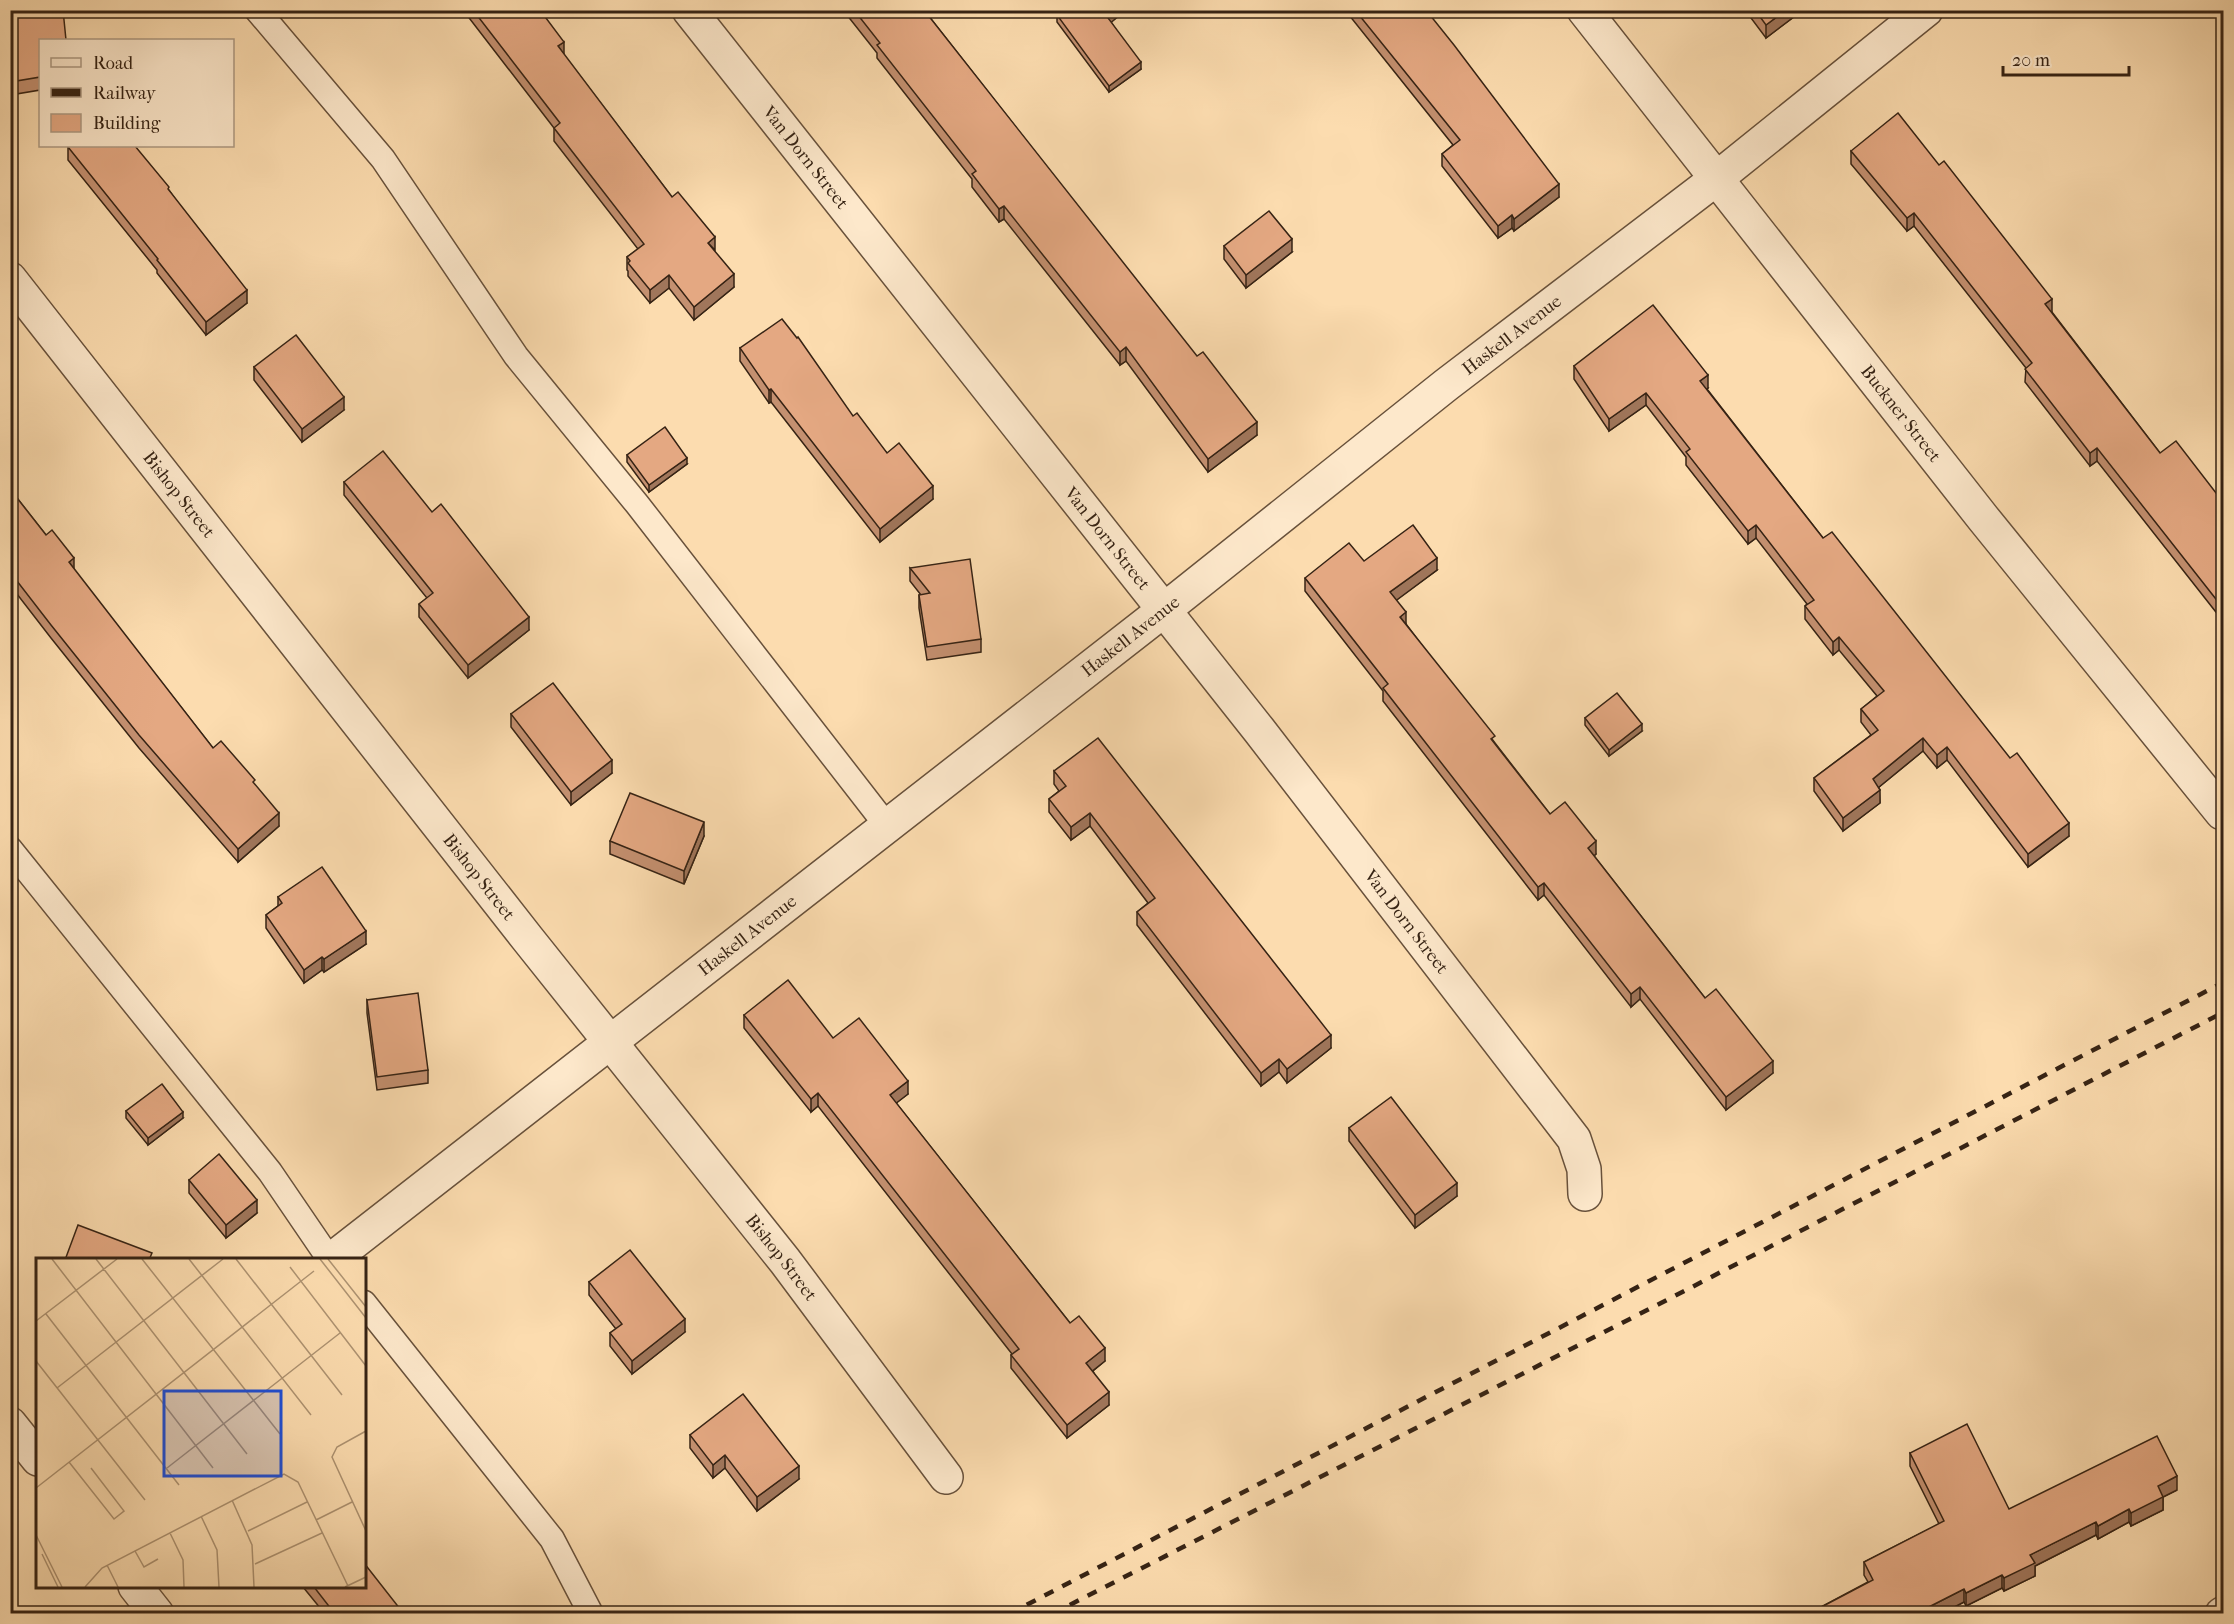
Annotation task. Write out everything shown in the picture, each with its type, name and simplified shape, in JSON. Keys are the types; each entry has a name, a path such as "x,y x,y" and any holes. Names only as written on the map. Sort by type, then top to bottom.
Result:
{"street":[{"name":"Van Dorn Street","path":"689,10 1259,730 1574,1139 1584,1169 1585,1194"},
{"name":"Buckner Street","path":"1584,10 1983,518 2222,813"},
{"name":"Haskell Avenue","path":"334,1258 1164,610 1446,385 1716,179 1926,10"},
{"name":"Bishop Street","path":"10,279 785,1261 946,1477"},
{"path":"10,1424 36,1456"},
{"path":"136,1588 157,1614"}],"lane":[{"path":"257,10 383,159 516,356 637,504 887,826"},
{"path":"10,849 270,1172 330,1258"},
{"path":"366,1306 552,1539 591,1614"}],"building":[{"path":"10,10 63,10 66,39 39,39 39,77 10,82"},
{"path":"473,10 540,10 564,42 558,46 672,197 678,192 715,237 708,243 734,274 694,307 669,275 650,290 628,263 630,261 627,257 644,244 554,128 560,123"},
{"path":"854,10 924,10 1197,356 1203,352 1257,422 1208,459 1126,347 1120,352 1004,206 999,209 972,174 976,171 877,45 880,43"},
{"path":"1063,10 1118,10 1108,18 1141,62 1109,86 1057,15"},
{"path":"1355,10 1426,10 1559,184 1514,219 1512,215 1498,226 1442,154 1460,140"},
{"path":"1755,10 1786,10 1766,25"},
{"path":"1898,113 1939,165 1944,161 2052,299 2045,304 2160,453 2176,441 2223,502 2223,608 2097,448 2090,453 2025,369 2032,363 1914,213 1907,218 1851,151"},
{"path":"68,147 136,147 247,290 206,322"},
{"path":"1269,211 1292,239 1246,275 1224,246"},
{"path":"1653,305 1708,375 1700,381 1823,538 1832,532 2010,758 2017,753 2069,823 2028,854 1947,747 1937,755 1923,738 1873,779 1880,790 1843,818 1814,778 1878,730 1861,709 1884,691 1839,637 1833,642 1805,606 1814,600 1756,525 1748,531 1686,452 1690,449 1646,393 1609,419 1574,366"},
{"path":"782,319 798,337 853,416 857,413 887,453 899,443 933,486 880,529 771,389 769,390 740,348"},
{"path":"296,335 344,397 302,429 254,367"},
{"path":"665,427 687,458 649,485 627,455"},
{"path":"383,451 432,512 441,504 529,617 468,665 419,604 433,593 344,482"},
{"path":"10,489 46,535 52,530 74,558 69,562 213,748 221,741 255,780 253,782 279,813 238,849 139,735 10,572"},
{"path":"1413,525 1437,558 1390,592 1406,612 1400,617 1495,736 1491,739 1550,814 1565,802 1596,841 1588,848 1705,998 1716,989 1773,1061 1726,1097 1640,987 1631,994 1544,883 1538,887 1383,688 1388,684 1305,578 1349,543 1364,561"},
{"path":"970,559 981,639 927,647 919,595 930,593 910,568"},
{"path":"553,683 612,760 571,792 511,714"},
{"path":"1617,693 1642,724 1609,750 1585,718"},
{"path":"1098,738 1331,1035 1287,1069 1279,1059 1261,1073 1137,912 1155,898 1090,813 1071,827 1049,799 1066,786 1054,771"},
{"path":"630,793 704,822 684,871 610,841"},
{"path":"322,867 366,931 304,970 266,915 282,903 278,897"},
{"path":"788,980 833,1038 859,1018 908,1081 890,1095 1070,1323 1079,1316 1105,1348 1086,1363 1109,1392 1067,1425 1011,1355 1019,1349 818,1093 811,1099 744,1015"},
{"path":"418,993 428,1070 377,1077 367,1000"},
{"path":"162,1084 183,1112 148,1138 126,1111"},
{"path":"1391,1097 1457,1183 1415,1215 1349,1128"},
{"path":"219,1154 257,1200 226,1225 189,1180"},
{"path":"78,1225 152,1253 150,1258 66,1258"},
{"path":"630,1250 685,1319 632,1361 610,1333 622,1324 589,1282"},
{"path":"743,1394 799,1466 757,1497 725,1455 713,1465 690,1435"},
{"path":"1967,1424 2009,1509 2157,1436 2177,1476 2158,1486 2163,1497 2131,1513 2129,1509 2098,1526 2096,1522 2030,1555 2035,1563 2004,1578 2002,1575 1966,1593 1964,1589 1915,1614 1808,1614 1873,1580 1864,1562 1944,1521 1910,1453"},
{"path":"366,1566 404,1614 335,1614 315,1588 366,1588"}],"railway":[{"path":"1009,1614 2224,982"},
{"path":"1052,1614 2224,1012"}]}
